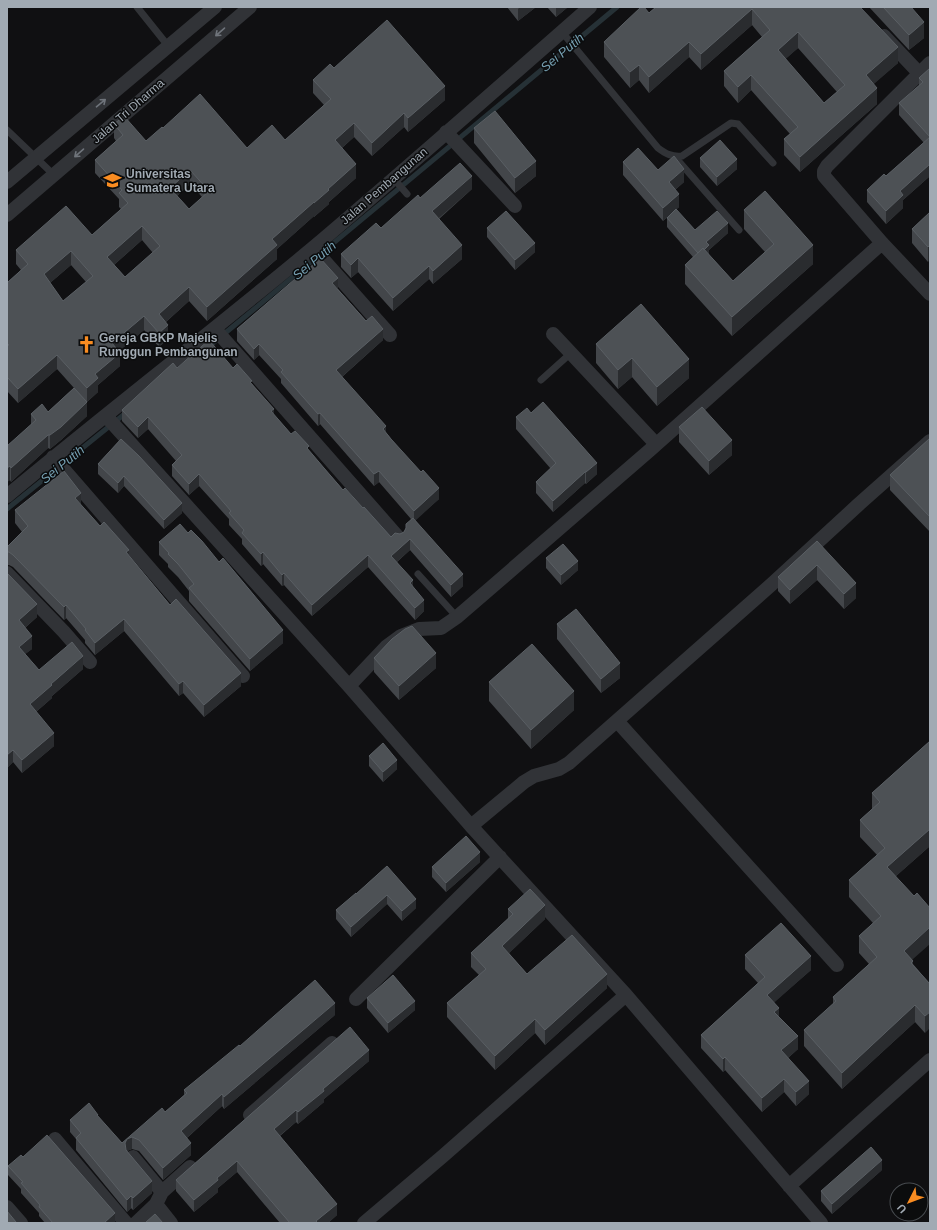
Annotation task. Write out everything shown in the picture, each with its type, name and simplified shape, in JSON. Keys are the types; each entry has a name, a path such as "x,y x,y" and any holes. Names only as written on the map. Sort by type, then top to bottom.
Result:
{"street":[{"name":"Jalan Tri Dharma","path":"7,182 215,7"},
{"name":"Jalan Tri Dharma","path":"7,215 250,7"},
{"name":"Jalan Pembangunan","path":"7,496 57,462 111,422 317,252 400,186 449,134 565,36 590,7"},
{"path":"873,24 920,73"},
{"path":"930,63 827,166 824,171 824,176 882,243 930,294"},
{"path":"449,134 514,206"},
{"path":"348,686 386,647 400,636 419,629 441,628 456,617 656,444 882,243"},
{"path":"317,252 390,335"},
{"path":"219,334 398,537"},
{"path":"553,334 656,444"},
{"path":"111,422 348,686 471,826 626,995 821,1223"},
{"path":"471,826 524,782 534,776 564,767 772,584 930,441"},
{"path":"57,462 244,676"},
{"path":"7,573 64,632 90,662"},
{"path":"617,721 837,965"},
{"path":"356,999 500,857"},
{"path":"364,1223 443,1156 626,995"},
{"path":"240,1124 342,1034"},
{"path":"789,1186 930,1060"},
{"path":"54,1139 126,1223"},
{"path":"132,1157 159,1198 172,1223"},
{"path":"136,1223 159,1198 198,1161"},
{"path":"7,1207 21,1223"}],"lane":[{"path":"137,7 169,47"},
{"path":"565,36 658,148 666,154 675,157 682,156 730,123 738,124 773,164"},
{"path":"7,130 54,175"},
{"path":"675,157 739,230"},
{"path":"541,380 571,353"},
{"path":"418,574 456,617"}],"building":[{"path":"641,7 644,7 649,13 656,7 860,7 898,47 866,75 877,88 800,157 784,139 798,127 751,75 738,87 724,71 770,30 752,9 701,54 689,42 649,77 639,65 630,72 604,42","holes":["798,32 845,85 824,103 778,50"]},
{"path":"883,7 911,7 924,22 909,35"},
{"path":"387,20 445,86 408,118 404,113 372,143 354,123 335,140 356,164 328,189 329,190 272,239 277,245 207,307 189,287 159,314 168,325 159,333 144,316 112,343 120,353 95,374 98,378 87,388 57,355 18,389 7,377 7,346 9,345 7,343 7,281 8,282 28,264 16,250 66,206 92,235 128,203 119,193 122,190 95,160 123,135 114,124 124,116 146,141 162,127 163,128 200,94 247,148 272,125 285,140 331,99 313,80 330,64 334,68","holes":["190,170 209,191 189,209 170,188","142,226 160,246 125,277 107,257","71,251 93,276 63,301 44,274"]},
{"path":"930,68 930,137 899,103 923,82 919,78"},
{"path":"495,111 536,161 515,178 474,128"},
{"path":"930,137 930,164 900,191 903,195 886,211 867,190 884,174 886,176"},
{"path":"720,140 737,159 717,177 700,158"},
{"path":"638,148 658,170 674,156 684,169 669,182 679,194 663,208 623,162"},
{"path":"460,163 472,176 432,211 462,245 433,271 429,266 393,298 358,258 351,265 341,254 376,223 381,228 418,195 420,198"},
{"path":"765,191 813,245 732,317 685,265 703,248 733,281 774,244 744,210"},
{"path":"676,209 695,230 717,211 728,223 706,242 709,245 704,250 703,248 698,253 667,218"},
{"path":"506,211 535,243 515,260 487,228"},
{"path":"930,212 930,245 928,247 912,229"},
{"path":"320,258 338,278 332,283 366,321 372,316 383,329 336,370 386,426 383,429 391,439 421,472 423,470 439,488 414,511 379,471 374,474 320,413 318,414 281,372 283,370 259,344 254,349 237,329"},
{"path":"641,304 689,359 657,387 632,358 618,370 596,344"},
{"path":"209,340 233,368 237,364 252,381 250,382 274,409 271,411 291,434 295,431 309,446 307,448 343,490 345,488 391,537 395,533 400,534 404,532 406,524 413,518 463,574 451,585 410,539 391,556 413,580 410,583 424,600 415,608 368,555 312,605 284,573 282,575 263,552 261,554 242,533 244,530 229,513 231,511 199,474 189,484 172,465 182,455 148,417 138,427 122,410 173,363 177,368"},
{"path":"74,388 87,402 61,427 48,435 11,468 10,466 7,468 7,446 36,420 31,414 42,404 48,412"},
{"path":"543,402 597,463 553,501 536,482 556,463 516,417 527,408 531,413"},
{"path":"702,407 732,440 709,461 679,427"},
{"path":"930,438 930,517 890,475"},
{"path":"121,439 139,456 182,503 164,520 124,476 118,483 98,464"},
{"path":"64,471 81,493 75,498 100,526 104,522 129,550 126,552 170,605 176,599 241,673 204,705 183,681 179,684 124,619 95,643 85,630 86,629 66,605 64,607 13,555 7,552 7,547 28,526 15,510"},
{"path":"180,524 188,533 191,530 219,562 223,558 283,630 250,659 189,588 194,584 159,542"},
{"path":"817,541 856,583 844,594 817,565 790,590 778,577"},
{"path":"563,544 578,561 561,575 546,558"},
{"path":"7,573 37,604 19,620 32,636 19,647 39,670 72,642 83,656 30,704 54,733 22,760 13,750 7,755"},
{"path":"576,609 620,663 601,679 557,624"},
{"path":"412,626 436,653 399,686 374,658 392,639 405,629"},
{"path":"532,644 574,691 531,730 489,682"},
{"path":"930,741 930,829 887,867 914,896 917,893 930,908 930,927 904,951 913,961 911,963 930,984 930,1012 925,1016 915,1005 842,1073 804,1030 836,1001 833,997 877,957 859,936 881,916 849,880 885,848 860,820 880,802 872,793"},
{"path":"383,743 397,760 383,772 369,756"},
{"path":"466,836 480,852 446,883 432,867"},
{"path":"387,866 416,899 402,911 387,895 351,927 336,910"},
{"path":"530,889 545,905 502,946 527,974 572,935 607,974 545,1030 535,1019 495,1056 447,1003 486,969 471,953 513,914 508,909"},
{"path":"781,923 811,956 767,995 779,1008 774,1012 798,1036 781,1050 809,1081 796,1092 784,1079 762,1098 725,1057 723,1059 701,1035 765,977 745,955"},
{"path":"393,975 415,1001 388,1023 367,998"},
{"path":"315,980 335,1003 224,1097 222,1094 181,1131 191,1143 163,1168 139,1140 132,1137 127,1139 125,1143 126,1150 152,1181 133,1198 131,1196 127,1200 76,1138 81,1133 70,1120 89,1103 97,1115 122,1143 162,1108 165,1112 187,1093 184,1090 239,1045 240,1046"},
{"path":"350,1027 369,1050 323,1089 324,1091 298,1112 296,1110 274,1129 337,1204 316,1221 318,1223 290,1223 237,1161 217,1178 218,1180 194,1200 176,1180"},
{"path":"47,1135 115,1213 104,1223 53,1223 21,1183 23,1182 8,1166 21,1155 23,1157"},
{"path":"871,1147 882,1160 832,1204 821,1191"},
{"path":"7,1211 16,1222 15,1223 7,1223"},
{"path":"155,1214 163,1223 145,1223"}],"waterway":[{"name":"Sei Putih","path":"207,348 617,7"},
{"name":"Sei Putih","path":"7,509 127,412"}],"place":[{"name":"Universitas Sumatera Utara","path":"113,181"},
{"name":"Gereja GBKP Majelis Runggun Pembangunan","path":"86,345"}]}
